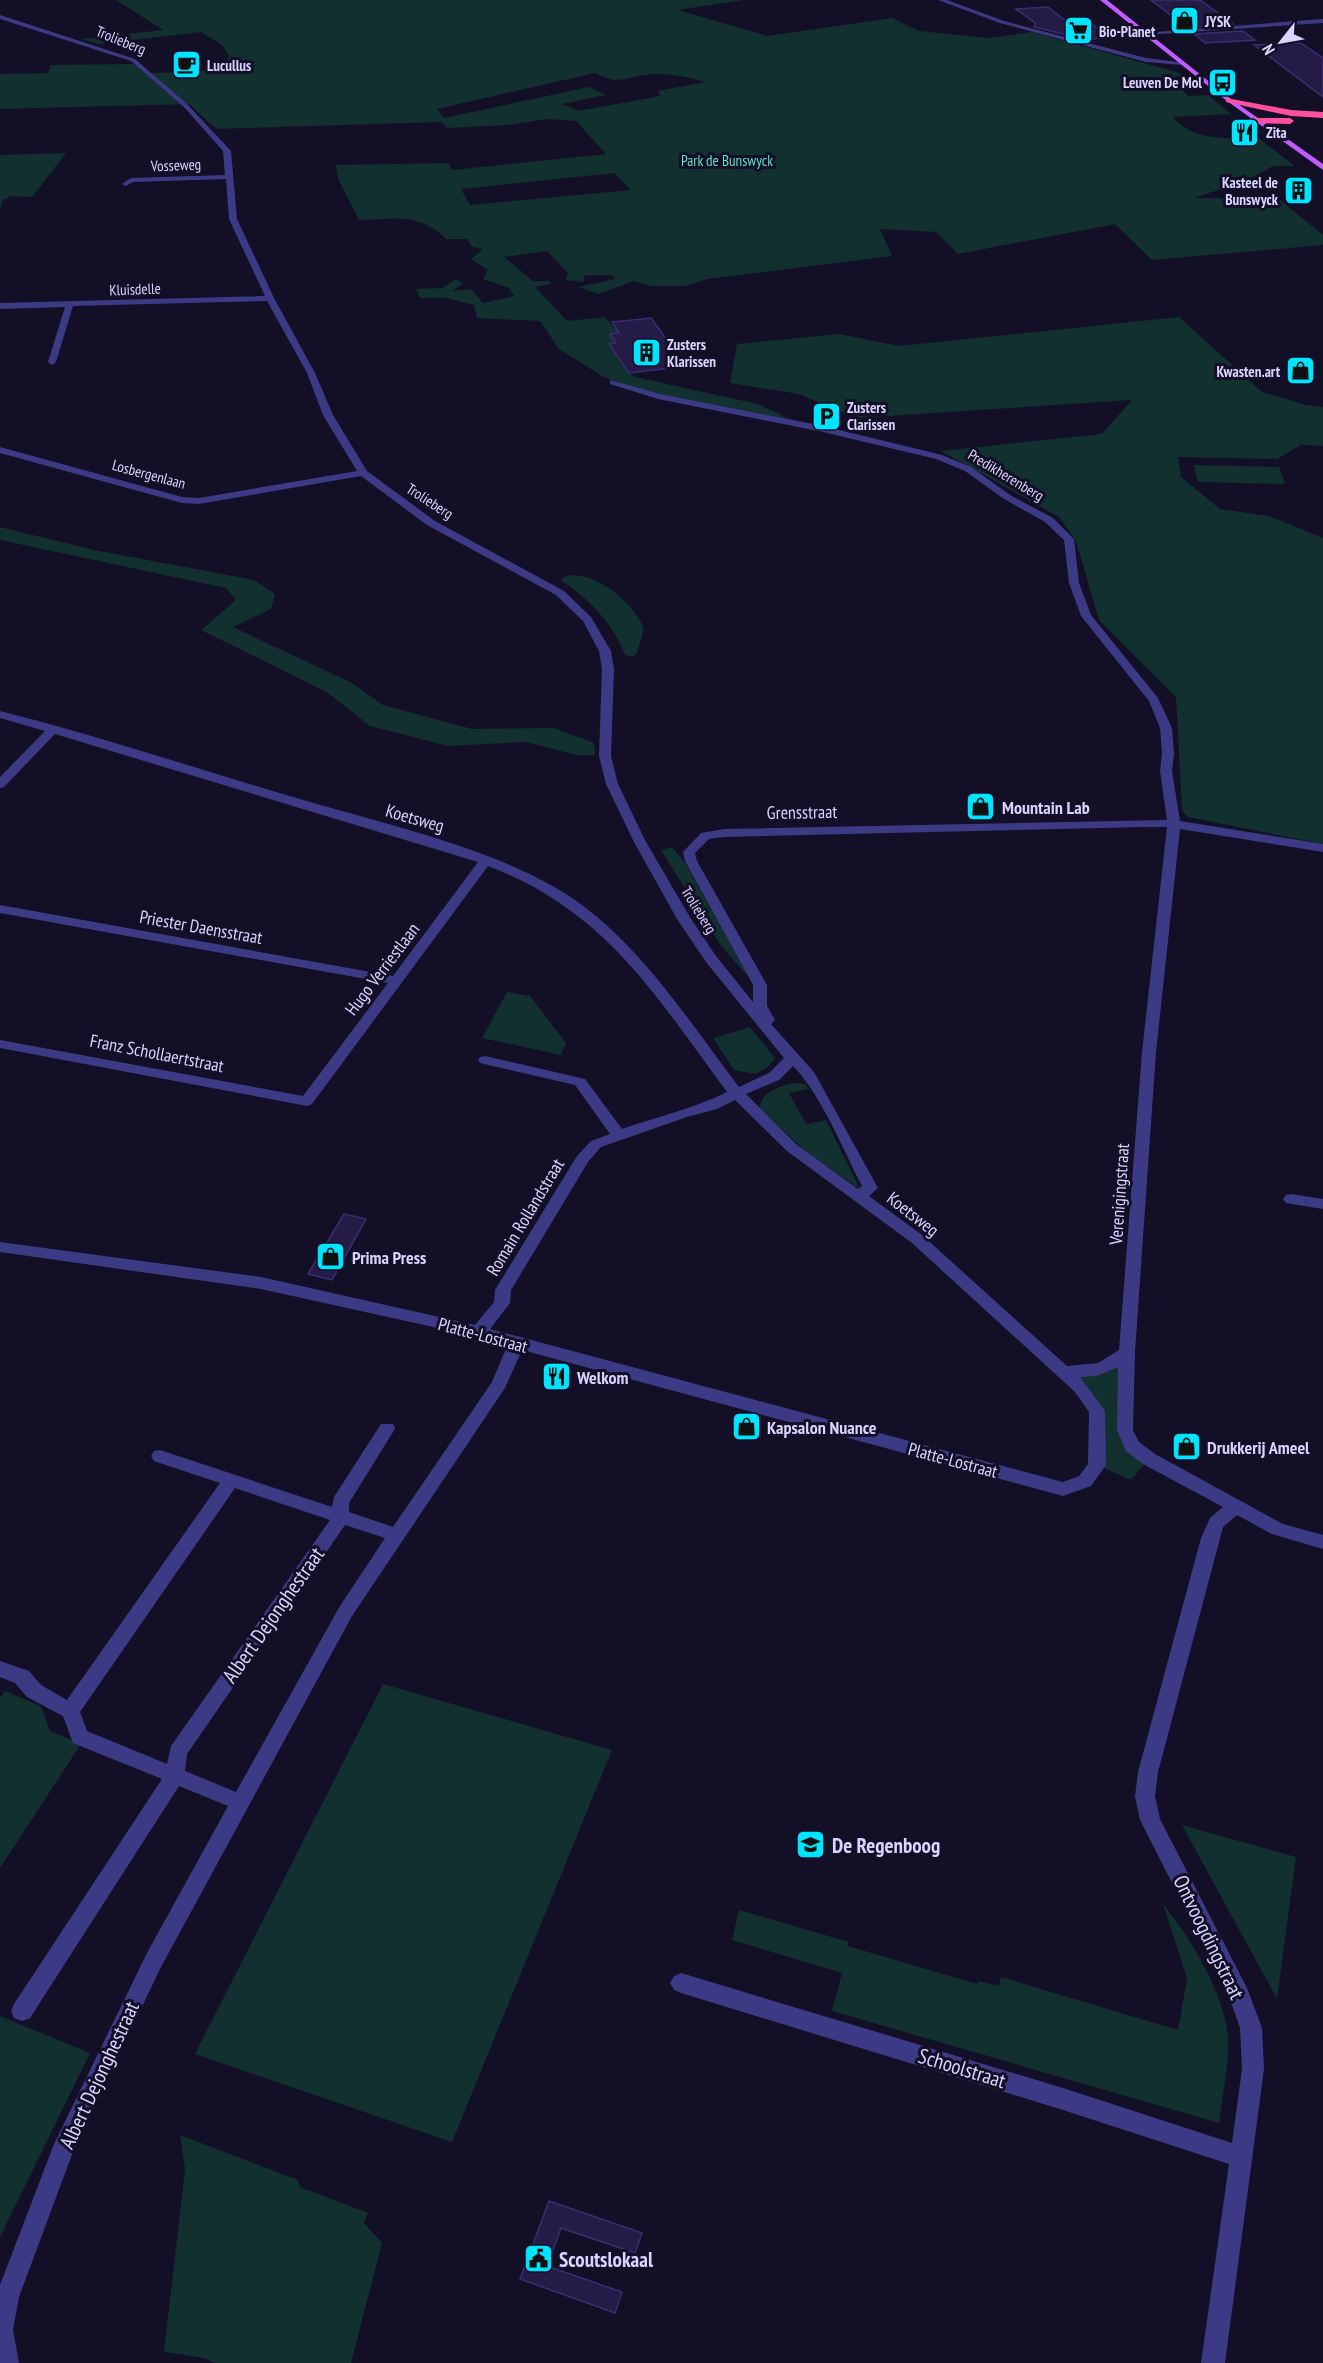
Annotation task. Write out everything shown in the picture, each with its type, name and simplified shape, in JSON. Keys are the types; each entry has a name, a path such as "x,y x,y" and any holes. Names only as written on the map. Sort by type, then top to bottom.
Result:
{"highway":[{"path":"1229,100 1291,113 1323,115"},
{"path":"1252,119 1323,115"},
{"path":"1252,119 1323,122"},
{"path":"1280,136 1281,132 1290,127 1323,122"}],"main road":[{"path":"1103,0 1323,178"},
{"path":"1252,119 1322,166"}],"street":[{"path":"941,0 1002,22 1146,60 1183,63"},
{"name":"Trolieberg","path":"0,17 118,53 139,63 184,105 227,151 233,219 270,298 310,373 328,415 363,473 431,524 560,593 587,619 604,651 608,669 605,756 612,784 639,842 684,919 711,959 791,1058"},
{"path":"1145,33 1323,21"},
{"name":"Vosseweg","path":"126,184 131,180 228,177"},
{"name":"Kluisdelle","path":"0,306 270,298"},
{"path":"52,362 70,304"},
{"name":"Predikherenberg","path":"613,382 658,396 823,429 939,457 968,469 1007,497 1049,520 1069,538 1074,583 1086,616 1154,700 1166,728 1166,771 1174,824"},
{"name":"Losbergenlaan","path":"0,450 183,500 199,501 363,473"},
{"name":"Koetsweg","path":"0,714 486,860 550,889 602,927 640,969 736,1093 792,1148 917,1239 1081,1388 1097,1411 1097,1465 1085,1481 1063,1489"},
{"path":"0,784 53,729"},
{"name":"Grensstraat","path":"857,1197 870,1188 825,1100 807,1072 791,1058 760,1006 760,985 691,861 689,852 705,836 801,831 1174,824 1323,848"},
{"name":"Verenigingstraat","path":"1174,824 1149,1052 1127,1352 1125,1430 1132,1446 1149,1459 1235,1507"},
{"name":"Hugo Verriestlaan","path":"307,1101 486,860"},
{"name":"Priester Daensstraat","path":"0,909 395,980"},
{"name":"Franz Schollaertstraat","path":"0,1044 307,1101"},
{"path":"736,1093 784,1071 791,1058"},
{"path":"485,1060 580,1082 619,1135"},
{"name":"Romain Rollandstraat","path":"479,1332 502,1303 503,1290 582,1159 596,1144 712,1106 736,1093"},
{"path":"1291,1199 1323,1204"},
{"name":"Platte-Lostraat","path":"0,1247 261,1284 479,1332 516,1344 1063,1489"},
{"name":"Albert Dejonghestraat","path":"8,2363 1,2330 7,2297 65,2144 154,1960 346,1611 499,1384 516,1344"},
{"path":"1061,1372 1091,1371 1112,1366 1127,1352"},
{"name":"Albert Dejonghestraat","path":"22,2012 176,1776 178,1752 341,1517 340,1502 387,1428"},
{"path":"160,1456 396,1535"},
{"path":"70,1711 231,1480"},
{"path":"1235,1507 1278,1529 1323,1542"},
{"name":"Ontvoogdingstraat","path":"1213,2363 1252,2069 1251,2028 1236,1988 1150,1820 1144,1796 1148,1772 1216,1523 1235,1507"},
{"path":"0,1669 22,1677 34,1691 70,1711 80,1737 240,1802"},
{"name":"Schoolstraat","path":"681,1983 1063,2099 1242,2157"}],"green space":[{"name":"Park de Bunswyck","path":"116,0 743,0 678,10 767,36 892,18 919,31 988,38 1032,32 1180,73 1184,76 1170,77 1188,96 1208,95 1231,114 1173,117 1181,125 1190,131 1212,137 1257,137 1295,166 1273,166 1246,181 1194,198 1279,199 1323,235 1323,245 1152,260 1115,224 958,254 936,232 880,229 892,256 707,279 687,286 651,286 634,281 598,294 578,287 615,279 613,275 585,275 583,282 566,280 568,273 547,251 504,257 533,281 549,281 551,284 535,287 567,321 605,317 619,333 610,334 616,343 609,344 629,373 635,377 758,404 790,419 709,405 631,388 602,376 559,349 540,321 477,318 474,305 447,298 420,298 416,289 442,288 456,279 463,283 452,291 471,289 483,303 514,296 509,288 483,279 488,270 471,259 483,249 472,247 467,239 446,239 426,224 406,219 359,220 338,179 336,165 449,163 452,170 606,154 576,121 547,119 509,125 447,128 442,122 216,129 189,104 0,109 0,74 48,73 51,65 135,64 144,73 240,69 227,61 229,56 222,45 201,32 98,44 81,39 163,30","holes":["595,73 619,80 661,74 706,82 658,91 660,96 578,111 562,104 606,95 589,87 444,118 437,109","615,173 630,190 470,205 461,189"]},
{"path":"66,153 32,197 11,196 3,200 0,210 0,155"},
{"path":"1179,317 1262,392 1306,405 1323,407 1323,446 1301,445 1277,459 1178,457 1181,477 1220,509 1269,516 1323,538 1323,844 1188,817 1182,810 1176,697 1099,620 1076,541 1059,517 941,451 1102,434 1132,400 856,418 799,394 730,383 737,344 839,334 899,346"},
{"path":"1194,465 1279,467 1285,484 1198,482"},
{"path":"0,527 94,550 254,580 275,594 271,609 233,627 352,683 383,705 472,729 554,728 594,743 595,755 576,755 527,742 448,746 370,726 328,693 201,630 236,600 226,588 0,540"},
{"path":"571,575 593,580 615,592 639,619 644,629 637,653 633,657 625,655 620,643 600,613 562,581 562,578"},
{"path":"672,847 686,864 749,978 720,944 661,850"},
{"path":"507,992 530,996 566,1043 561,1055 482,1038"},
{"path":"750,1027 775,1058 768,1067 756,1074 734,1070 713,1038"},
{"path":"794,1083 805,1084 809,1089 789,1093 806,1124 826,1120 860,1189 807,1153 760,1108 767,1094"},
{"path":"1127,1352 1125,1430 1149,1459 1131,1480 1097,1465 1097,1411 1061,1372 1091,1371"},
{"path":"383,1684 612,1750 452,2142 195,2054"},
{"path":"5,1691 41,1706 50,1731 81,1744 0,1868 0,1698"},
{"path":"1182,1825 1296,1857 1277,1999"},
{"path":"1163,1904 1184,1932 1204,1966 1225,2019 1228,2056 1219,2123 832,2011 842,1973 732,1940 739,1910 849,1942 848,1946 977,1984 978,1981 999,1986 1001,1977 1178,2030 1187,1978"},
{"path":"0,2016 90,2053 0,2237"},
{"path":"180,2135 298,2180 300,2187 368,2213 364,2223 382,2243 351,2363 215,2363 205,2358 164,2352 185,2169"}],"building":[{"path":"1151,0 1200,0 1233,24 1186,27"},
{"path":"1048,7 1066,21 1085,19 1110,37 1092,39 1092,41 1034,27 1035,23 1016,9"},
{"path":"1243,31 1255,40 1205,43 1194,34"},
{"path":"1301,43 1323,58 1323,97 1254,45"},
{"name":"Zusters Klarissen","path":"651,318 684,363 669,364 672,368 629,373 609,344 616,343 610,334 619,333 612,322"},
{"name":"Prima Press","path":"344,1214 366,1219 332,1280 308,1274"},
{"name":"Scoutslokaal","path":"549,2201 642,2233 635,2253 561,2228 547,2266 622,2292 615,2313 520,2279"}],"place":[{"name":"JYSK","path":"1184,21"},
{"name":"Bio-Planet","path":"1078,31"},
{"name":"Lucullus","path":"186,65"},
{"name":"Leuven De Mol","path":"1223,82"},
{"name":"Zita","path":"1245,132"},
{"name":"Kasteel de Bunswyck","path":"1299,191"},
{"name":"Zusters Klarissen","path":"646,353"},
{"name":"Kwasten.art","path":"1301,371"},
{"name":"Zusters Clarissen","path":"826,416"},
{"name":"Mountain Lab","path":"981,807"},
{"name":"Prima Press","path":"331,1257"},
{"name":"Welkom","path":"556,1377"},
{"name":"Kapsalon Nuance","path":"746,1427"},
{"name":"Drukkerij Ameel","path":"1186,1447"},
{"name":"De Regenboog","path":"811,1845"},
{"name":"Scoutslokaal","path":"538,2259"}]}
